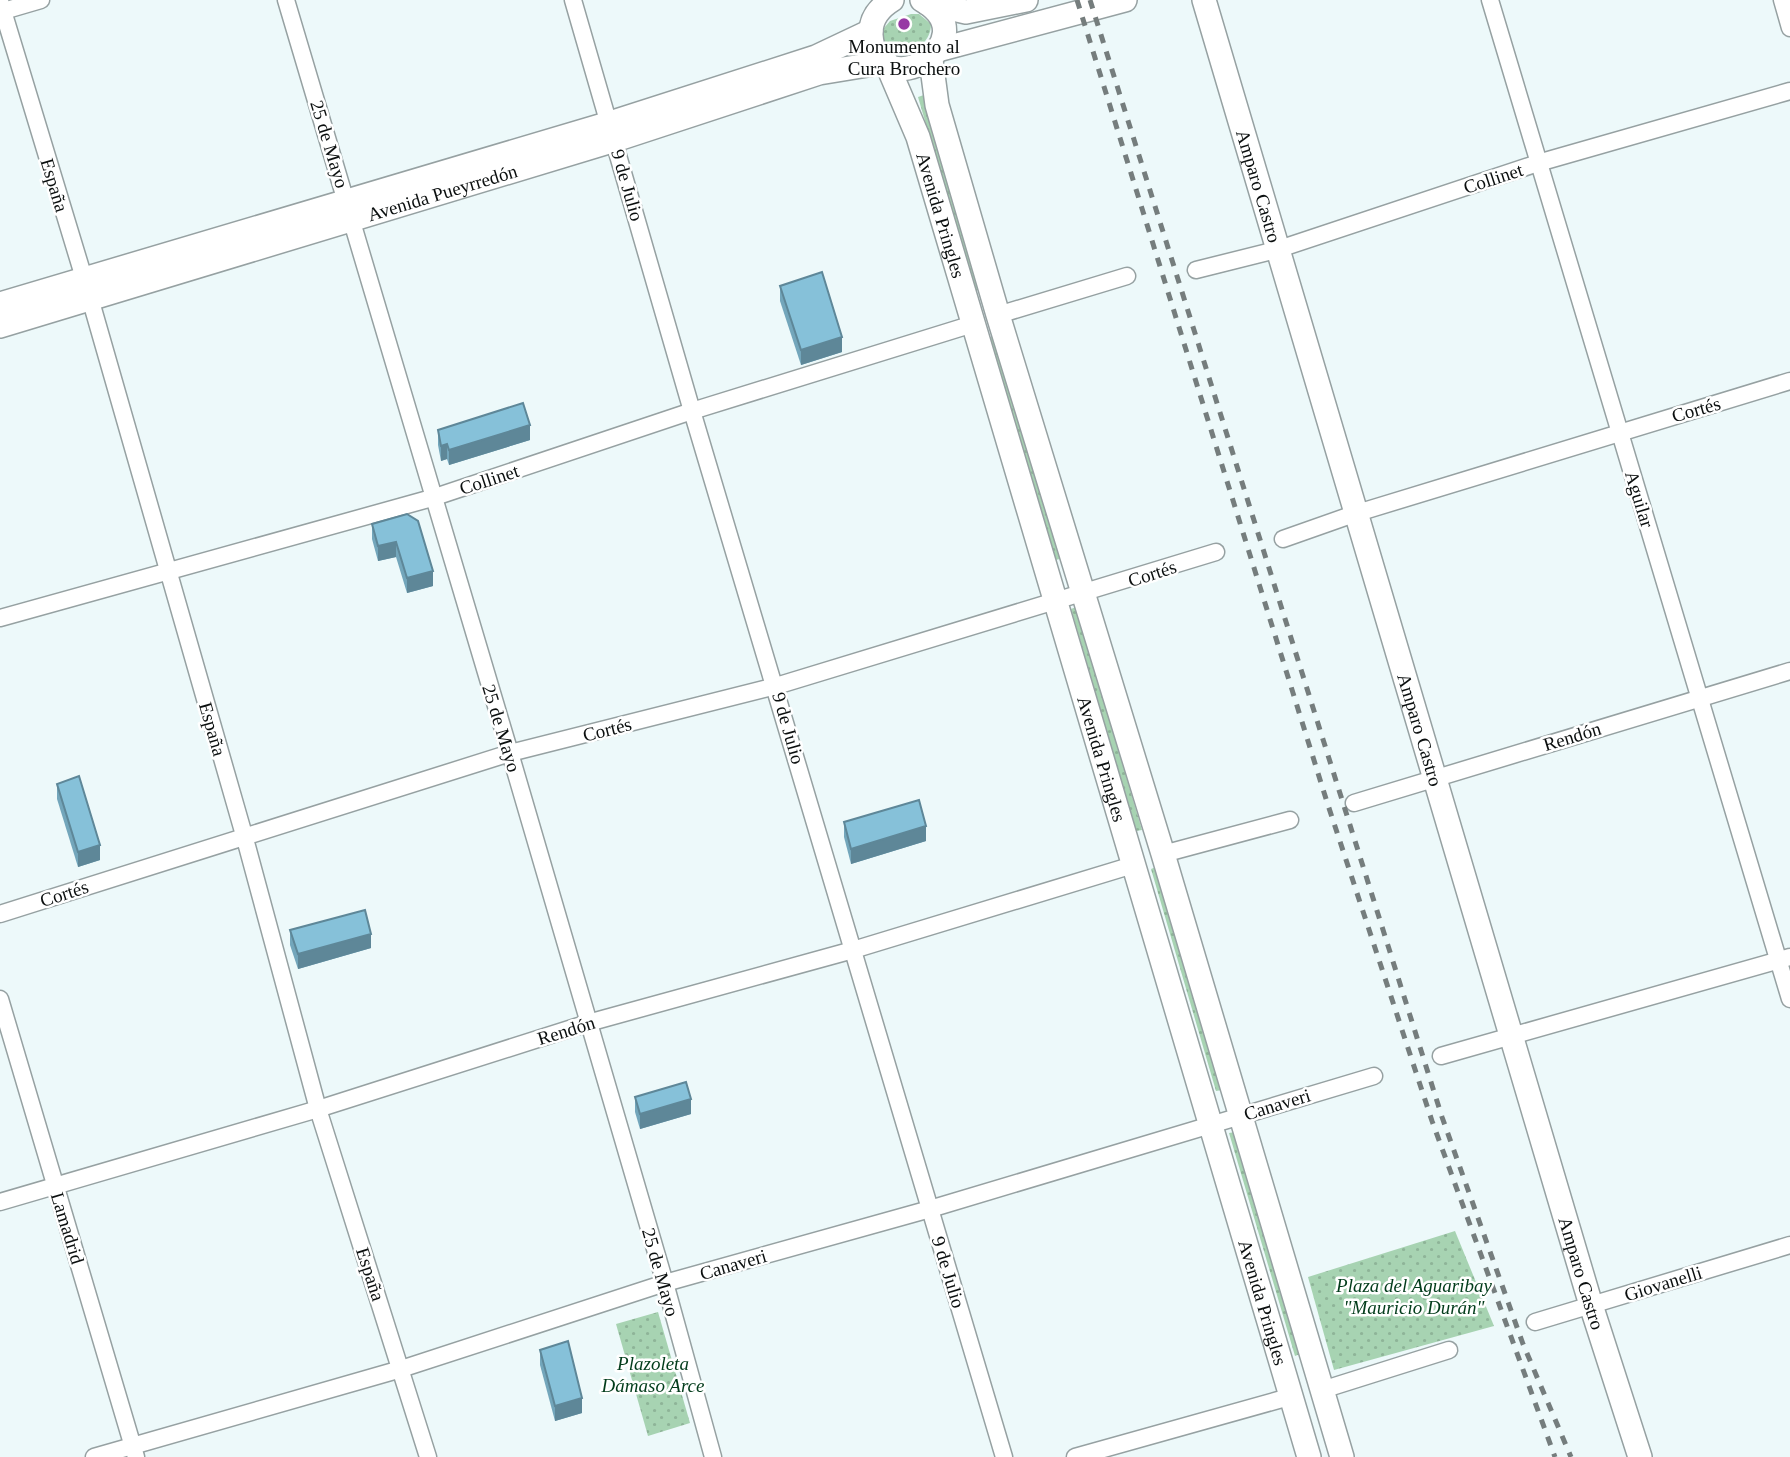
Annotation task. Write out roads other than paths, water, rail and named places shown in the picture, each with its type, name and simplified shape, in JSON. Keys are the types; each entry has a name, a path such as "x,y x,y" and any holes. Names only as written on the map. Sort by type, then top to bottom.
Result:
{"main road":[{"name":"Avenida Pueyrredón","path":"612,132 816,57 892,0"},
{"path":"925,1 966,12 1026,0"},
{"path":"934,55 1125,0"},
{"name":"Amparo Castro","path":"1204,0 1591,1306 1640,1457"},
{"name":"Avenida Pringles","path":"925,1 935,10 943,30 934,55 937,105 1342,1457"},
{"name":"Avenida Pringles","path":"873,16 872,43 886,62 918,138 1289,1397 1309,1457"},
{"name":"Avenida Pueyrredón","path":"0,326 87,289 612,132 819,73 886,62 909,69 934,55"},
{"name":"Avenida Pueyrredón","path":"0,304 87,289"}],"street":[{"path":"1,8 40,0"},
{"name":"25 de Mayo","path":"286,0 510,753 713,1457"},
{"name":"9 de Julio","path":"573,0 692,411 1004,1457"},
{"name":"Aguilar","path":"1490,0 1700,698 1784,959 1790,999"},
{"path":"1782,0 1790,28"},
{"name":"España","path":"1,8 87,289 244,835 318,1109 428,1457"},
{"name":"Collinet","path":"1196,270 1276,250 1538,163 1790,90"},
{"path":"998,315 1127,276"},
{"name":"Collinet","path":"0,618 432,498 692,411 973,324"},
{"name":"Cortés","path":"1283,539 1354,513 1790,381"},
{"name":"Cortés","path":"0,914 510,753 776,686 1083,595 1216,552"},
{"name":"Rendón","path":"1354,803 1790,671"},
{"path":"1163,855 1290,820"},
{"name":"Rendón","path":"0,1202 318,1109 588,1023 853,950 1133,865"},
{"path":"1441,1056 1784,959"},
{"name":"Lamadrid","path":"0,999 135,1451"},
{"name":"Canaveri","path":"94,1457 135,1451 401,1369 665,1283 930,1209 1374,1076"},
{"name":"Giovanelli","path":"1535,1322 1790,1245"},
{"path":"1322,1390 1449,1350"},
{"path":"1075,1457 1289,1397"}],"railway":[{"path":"1077,0 1327,802 1432,1121 1555,1457"},
{"path":"1090,0 1442,1117 1523,1344 1571,1457"}],"place":[{"name":"Monumento al Cura Brochero","path":"904,24"}],"park label":[{"name":"Plaza del Aguaribay \"Mauricio Durán\"","path":"1414,1296"},
{"name":"Plazoleta Dámaso Arce","path":"653,1374"}]}
